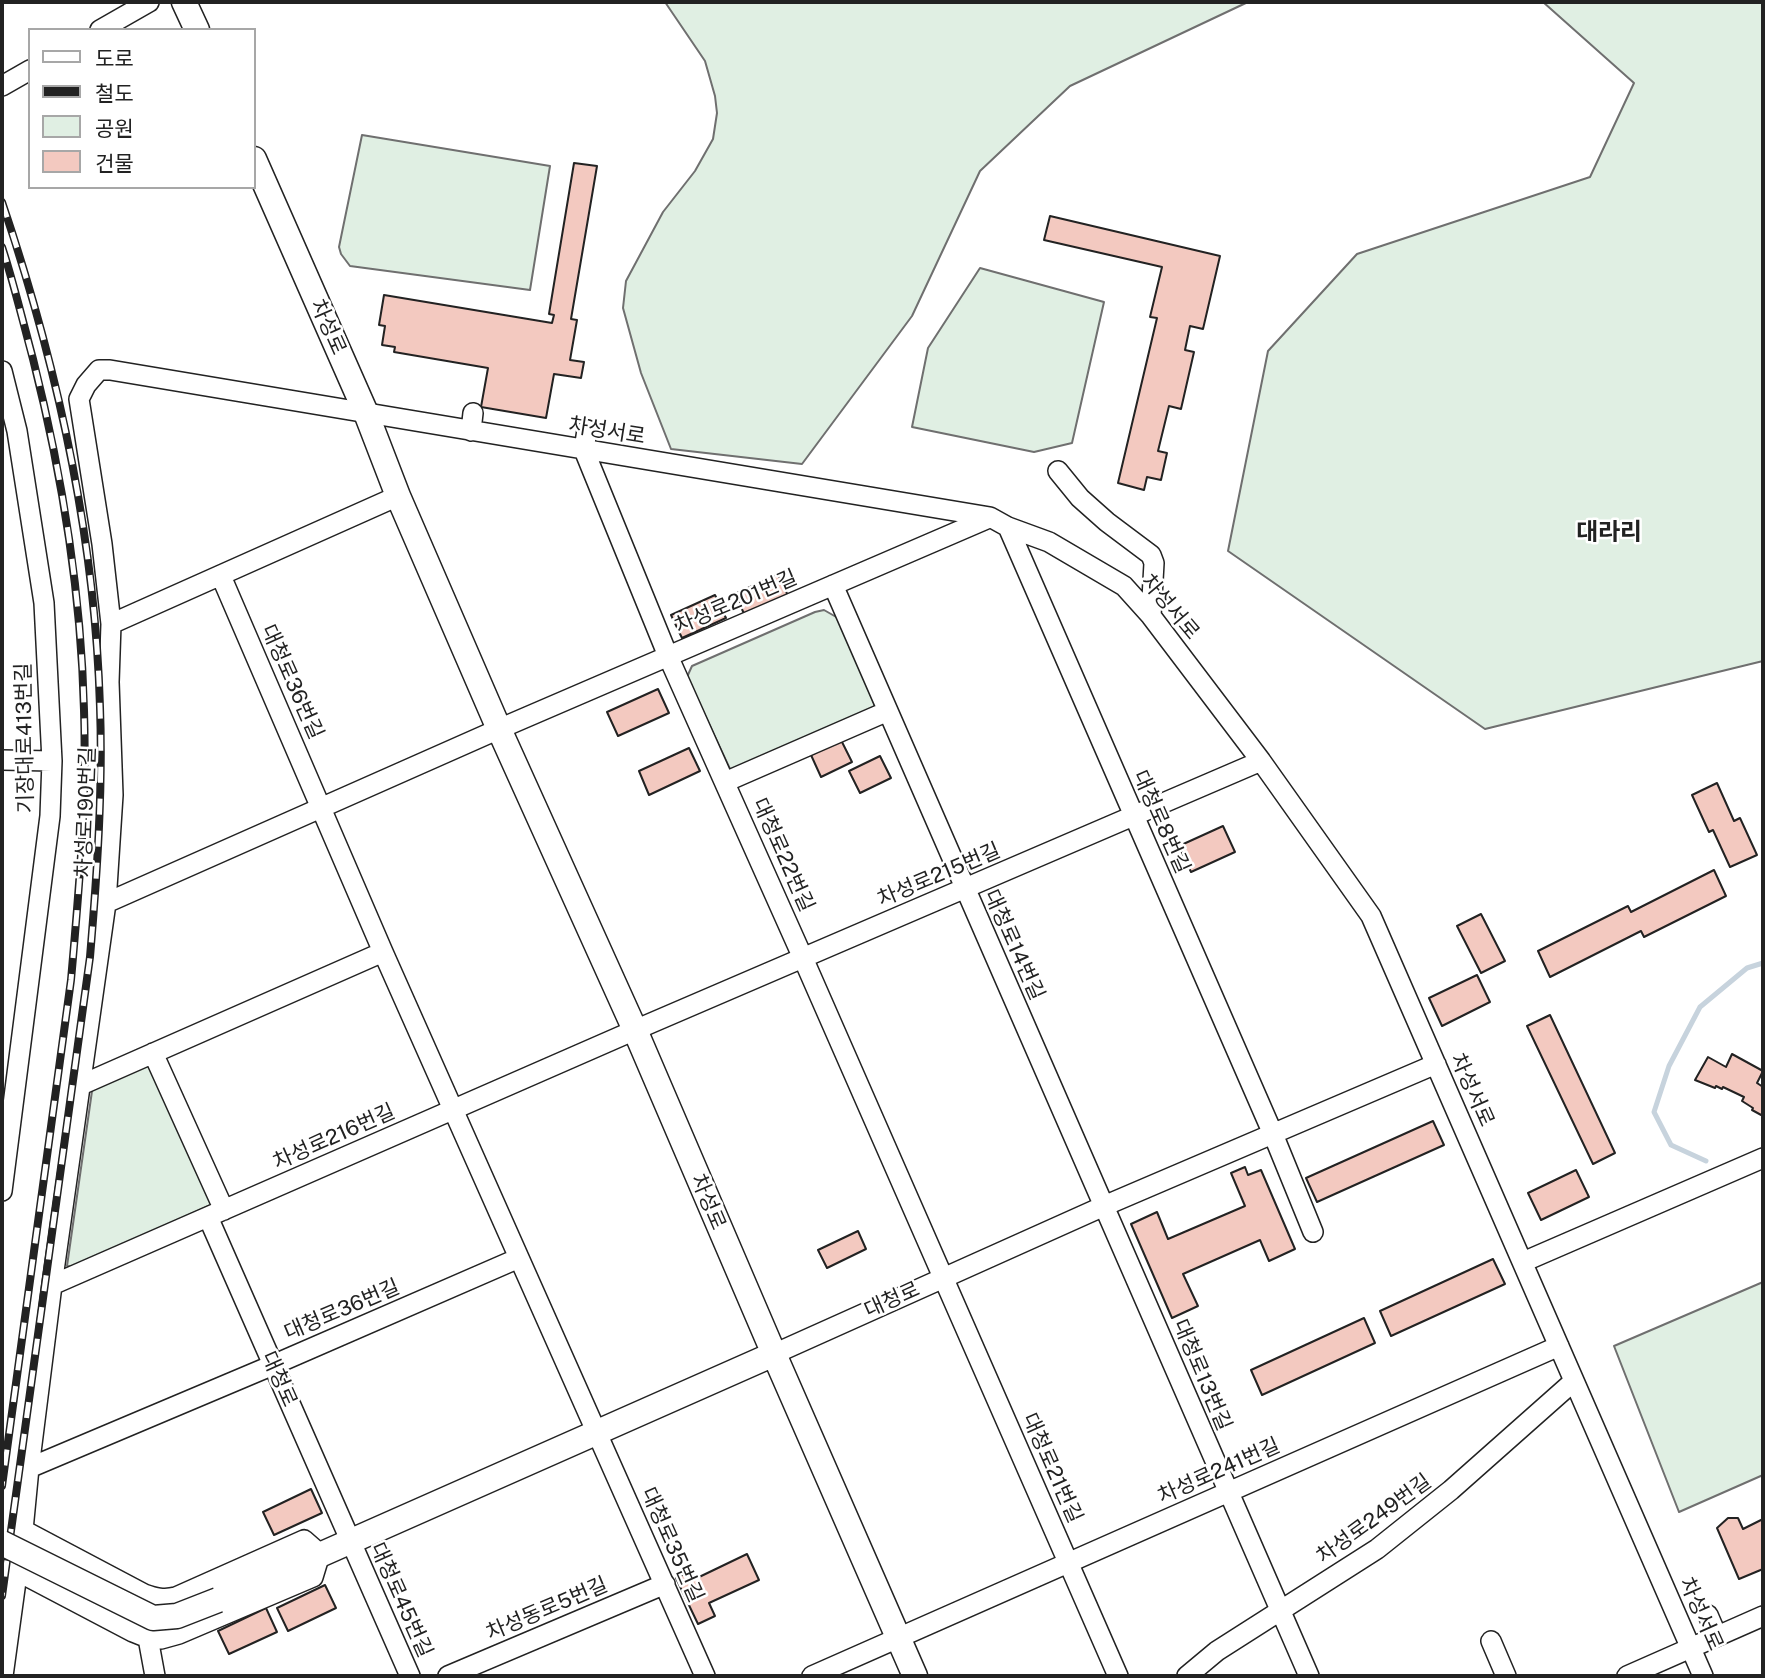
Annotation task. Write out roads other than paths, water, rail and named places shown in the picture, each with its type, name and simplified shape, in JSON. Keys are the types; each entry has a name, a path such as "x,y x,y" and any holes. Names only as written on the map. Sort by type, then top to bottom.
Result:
{"main road":[{"path":"184,2 196,28"},
{"name":"차성로","path":"256,164 366,413 398,496 499,729 635,1030 915,1676"},
{"name":"대청로","path":"2,1543 153,1618 177,1616 774,1354"}],"street":[{"path":"104,28 149,2"},
{"path":"2,86 28,71"},
{"name":"차성로190번길","path":"3,1676 52,1285 106,904 113,795 109,682 111,624 102,544 79,399 86,385 99,370 110,370 366,413"},
{"name":"기장대로413번길","path":"2,371 17,431 44,603 52,761 50,816 8,1089 2,1191"},
{"name":"차성서로","path":"366,413 472,422 584,450 990,517 1008,527 1049,542 1124,586 1151,616 1261,761 1371,916 1703,1676"},
{"path":"584,450 587,430"},
{"name":"대청로22번길","path":"584,450 668,656 944,1277"},
{"path":"1058,471 1080,498 1151,555 1154,563 1151,616"},
{"path":"111,624 398,496"},
{"name":"차성로201번길","path":"499,729 990,517"},
{"name":"대청로8번길","path":"1008,527 1273,1134 1313,1232"},
{"name":"대청로36번길","path":"220,576 383,952 597,1432"},
{"name":"대청로14번길","path":"833,585 1104,1206"},
{"path":"725,782 888,710"},
{"path":"106,904 499,729"},
{"path":"2,760 52,761"},
{"name":"차성로215번길","path":"635,1030 1261,761"},
{"path":"81,1085 383,952"},
{"name":"차성로216번길","path":"52,1285 635,1030"},
{"name":"대청로","path":"153,1053 273,1365 351,1541"},
{"name":"대청로","path":"774,1354 1104,1206 1436,1064"},
{"path":"1522,1262 1763,1158"},
{"name":"대청로13번길","path":"1104,1206 1309,1676"},
{"name":"대청로36번길","path":"29,1468 519,1258"},
{"name":"대청로21번길","path":"944,1277 1118,1676"},
{"name":"차성로241번길","path":"812,1676 1559,1346"},
{"name":"차성로249번길","path":"1187,1676 1217,1651 1377,1549 1451,1490 1574,1381"},
{"name":"대청로35번길","path":"597,1432 705,1676"},
{"path":"17,1571 148,1638 161,1639 179,1634 313,1577 320,1555 304,1540 176,1597 156,1599 23,1530"},
{"name":"대청로45번길","path":"351,1541 410,1676"},
{"name":"차성동로5번길","path":"448,1676 665,1584"},
{"path":"1708,1615 1717,1636"},
{"path":"1627,1676 1763,1616"},
{"path":"148,1638 155,1676"},
{"path":"1491,1641 1506,1676"}],"waterway":[{"path":"1706,1161 1671,1145 1654,1112 1669,1066 1700,1007 1747,968 1763,963"}],"railway":[{"path":"2,202 40,325 70,451 90,578 97,643 101,738 99,832 90,957 2,1596"},
{"path":"2,247 33,359 61,489 79,621 85,744 82,845 71,980 2,1486"}],"district":[{"name":"대라리","path":"1609,533"}]}
